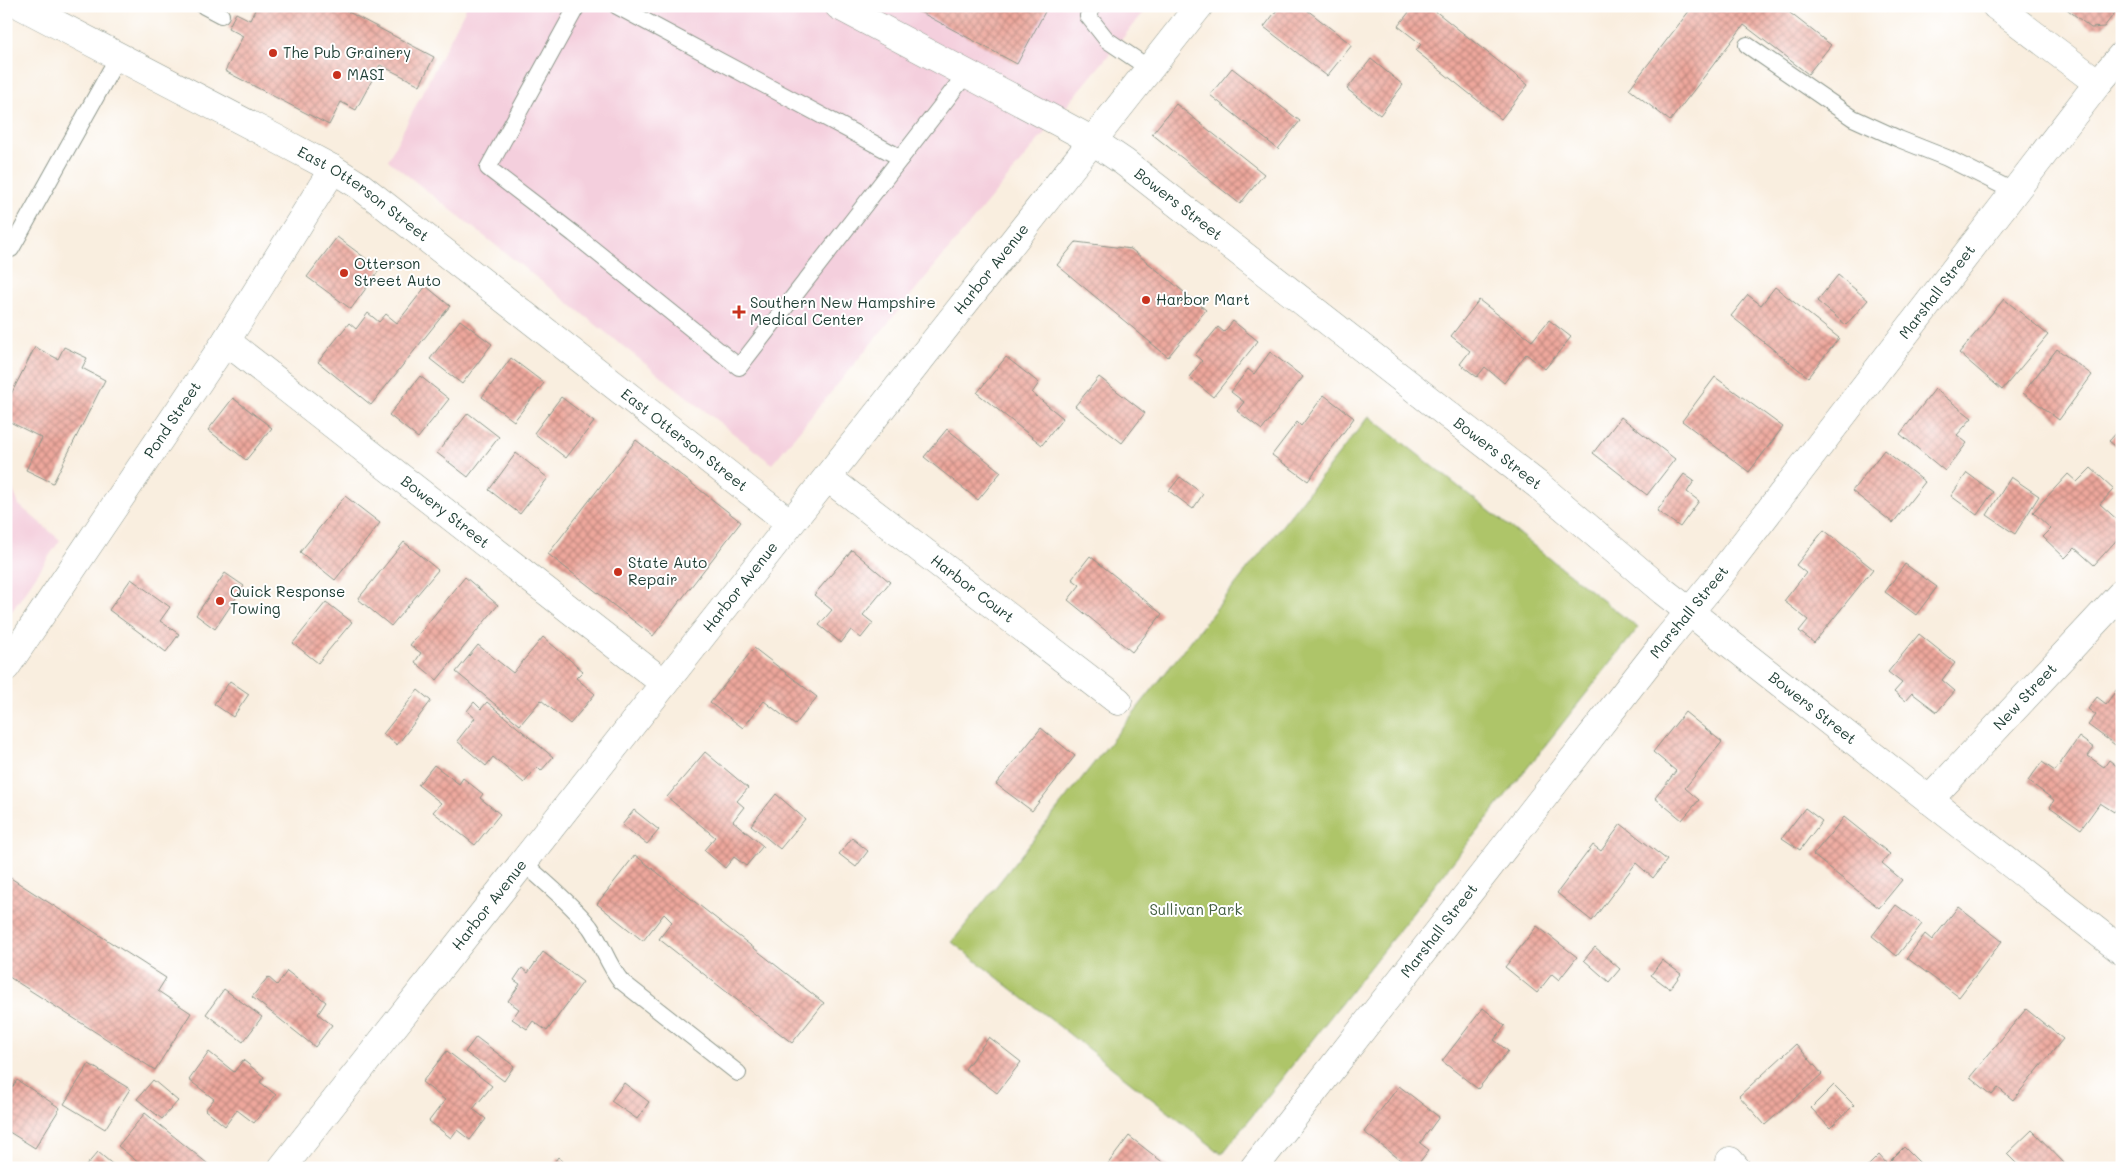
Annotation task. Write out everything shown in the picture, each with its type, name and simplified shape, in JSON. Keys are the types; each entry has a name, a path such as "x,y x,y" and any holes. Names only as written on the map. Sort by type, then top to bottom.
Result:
{"street":[{"name":"Bowers Street","path":"838,6 1093,141 1124,162 1538,485 1690,612 2122,951"},
{"name":"Harbor Avenue","path":"282,1168 1199,6"},
{"path":"1996,6 2098,83"},
{"name":"East Otterson Street","path":"39,10 118,57 333,169 360,186 790,524"},
{"name":"Marshall Street","path":"1254,1168 1690,612 2016,192 2098,83 2122,55"},
{"name":"Pond Street","path":"6,667 226,341 333,169"},
{"name":"Bowery Street","path":"226,341 664,682"},
{"name":"Harbor Court","path":"828,478 1118,701"},
{"name":"New Street","path":"1929,800 2122,593"}],"lane":[{"path":"204,6 221,15"},
{"path":"577,6 488,168 582,240 739,367 966,74"},
{"path":"617,6 901,158"},
{"path":"1092,6 1088,16 1107,40 1150,69"},
{"path":"1747,45 1853,118 1947,158 2016,192"},
{"path":"6,247 10,249 118,57"},
{"path":"522,862 578,913 591,929 611,969 621,981 738,1073"}],"shaded area":[{"name":"Southern New Hampshire Medical Center","path":"467,6 1149,6 772,464 388,160"},
{"path":"6,472 19,505 60,540 6,620"}],"green space":[{"name":"Sullivan Park","path":"1369,416 1638,628 1222,1154 952,942"}],"building":[{"path":"257,6 337,6 434,57 420,85 380,65 356,110 341,102 329,125 225,71 243,36 228,28 236,13 250,20"},
{"path":"909,6 1048,6 1017,64"},
{"path":"1280,6 1302,6 1352,45 1327,76 1264,27"},
{"path":"1414,6 1429,6 1528,85 1501,119 1416,51 1421,44 1398,26"},
{"path":"1693,6 1781,6 1831,45 1808,74 1744,25 1670,121 1629,89"},
{"path":"2063,6 2120,6 2104,27 2091,28"},
{"path":"1371,59 1403,85 1380,115 1347,89"},
{"path":"1232,68 1300,121 1278,149 1210,95"},
{"path":"1176,104 1264,174 1240,204 1152,134"},
{"name":"Otterson Street Auto","path":"337,237 380,269 351,309 307,277"},
{"name":"Harbor Mart","path":"1076,242 1131,249 1206,310 1168,357 1057,265"},
{"path":"1838,275 1868,300 1846,325 1817,301"},
{"path":"426,286 450,306 371,405 318,362 349,323 356,329 368,313 379,322 386,314 397,323"},
{"path":"1775,287 1839,338 1808,377 1731,316 1748,295 1761,305"},
{"path":"2004,299 2048,335 2002,390 1959,353"},
{"path":"1479,300 1532,341 1549,320 1571,337 1545,369 1526,354 1504,383 1485,367 1477,377 1460,364 1470,351 1451,336"},
{"path":"460,320 492,344 462,384 430,359"},
{"path":"1233,321 1258,341 1213,397 1189,377 1202,361 1195,355 1218,327 1224,332"},
{"path":"35,347 58,359 64,347 87,358 82,368 105,380 53,483 26,470 42,438 6,420 6,404"},
{"path":"2057,349 2092,375 2059,420 2023,393"},
{"path":"1270,352 1303,377 1262,430 1237,411 1244,402 1231,392 1248,369 1254,374"},
{"path":"1006,357 1039,383 1032,393 1063,418 1042,445 977,393"},
{"path":"511,358 544,383 514,421 482,397"},
{"path":"420,376 449,399 418,438 389,415"},
{"path":"1099,377 1145,413 1122,443 1075,406"},
{"path":"1715,377 1783,427 1749,472 1682,421"},
{"path":"1935,389 1972,418 1957,435 1967,443 1945,471 1900,434"},
{"path":"1324,395 1354,418 1308,481 1272,455 1297,422 1301,426"},
{"path":"561,397 594,422 566,458 534,433"},
{"path":"233,398 272,428 246,460 208,430"},
{"path":"468,413 499,437 468,477 437,453"},
{"path":"1621,417 1675,459 1647,495 1593,453"},
{"path":"2122,427 2122,452 2109,441"},
{"path":"947,429 1001,472 978,500 924,457"},
{"path":"636,440 741,522 653,636 548,554"},
{"path":"1884,450 1925,482 1893,523 1852,491"},
{"path":"516,453 548,478 520,514 489,490"},
{"path":"2091,468 2114,489 2100,504 2122,524 2122,534 2094,565 2075,548 2065,558 2043,537 2051,529 2033,512 2068,474 2077,482"},
{"path":"1967,473 1993,492 1977,515 1951,496"},
{"path":"1684,474 1694,481 1687,492 1699,501 1680,527 1657,511"},
{"path":"1180,477 1203,494 1193,509 1169,491"},
{"path":"2011,477 2039,496 2015,534 1987,515"},
{"path":"345,496 380,523 335,580 300,552"},
{"path":"1824,530 1873,569 1814,643 1799,631 1808,620 1784,601 1806,573 1796,565"},
{"path":"404,542 438,570 391,626 358,599"},
{"path":"852,550 890,582 863,615 873,623 861,638 851,630 841,643 819,625 832,610 814,595"},
{"path":"1090,556 1162,614 1132,652 1068,600 1080,585 1072,579"},
{"path":"1905,564 1937,587 1916,615 1885,592"},
{"name":"Quick Response Towing","path":"225,573 244,586 215,629 196,615"},
{"path":"465,577 498,605 437,680 415,662 421,653 410,645"},
{"path":"131,579 170,607 160,621 179,634 166,652 109,610"},
{"path":"326,602 352,622 318,663 293,643"},
{"path":"1919,634 1955,663 1942,680 1955,691 1937,712 1912,693 1905,701 1894,692 1902,683 1888,672"},
{"path":"543,637 583,671 576,678 595,694 570,724 541,700 520,725 456,672 478,645 513,673"},
{"path":"754,648 817,697 795,725 764,701 743,728 710,703"},
{"path":"230,681 249,694 233,717 214,704"},
{"path":"2117,689 2122,693 2122,750 2088,725 2096,715 2088,709 2097,697 2106,704"},
{"path":"418,690 431,701 397,745 383,734"},
{"path":"474,702 481,709 487,702 553,757 541,771 537,767 524,783 493,757 486,766 457,741 475,718 467,711"},
{"path":"1685,712 1722,742 1685,788 1699,800 1682,820 1655,798 1676,771 1653,752"},
{"path":"1041,728 1075,756 1032,811 996,784"},
{"path":"2079,737 2094,748 2088,756 2104,767 2109,760 2122,770 2122,779 2119,782 2122,784 2122,801 2114,812 2100,803 2081,829 2050,807 2054,800 2028,781 2042,762 2055,771"},
{"path":"705,752 748,788 737,801 744,807 733,821 763,846 746,866 734,857 725,868 704,850 715,837 667,797"},
{"path":"434,765 459,784 463,778 483,794 480,798 500,814 475,845 433,812 441,803 418,785"},
{"path":"776,794 805,819 780,849 751,825"},
{"path":"1805,808 1822,821 1800,850 1782,838"},
{"path":"634,810 659,830 647,844 622,825"},
{"path":"1844,817 1890,854 1882,863 1902,880 1879,908 1813,855"},
{"path":"1621,824 1667,860 1653,878 1636,863 1592,921 1557,893 1593,845 1601,851"},
{"path":"852,838 868,851 856,867 839,854"},
{"path":"635,855 824,1003 792,1043 659,939 672,922 664,914 643,941 597,904"},
{"path":"6,875 166,978 158,991 191,1013 155,1070 6,975"},
{"path":"1896,905 1922,924 1897,956 1872,936"},
{"path":"1958,907 2002,941 1959,997 1907,958 1925,934 1932,940"},
{"path":"1537,926 1577,957 1559,980 1552,974 1537,993 1505,967"},
{"path":"1595,947 1620,969 1609,982 1584,960"},
{"path":"543,952 583,982 547,1031 533,1021 527,1029 512,1019 519,1009 508,1001 520,984 514,980 522,968 528,973"},
{"path":"1662,960 1681,974 1670,989 1651,975"},
{"path":"287,971 326,1002 318,1014 332,1025 315,1047 252,997 268,977 277,985"},
{"path":"224,989 262,1017 243,1042 206,1014"},
{"path":"1483,1008 1505,1026 1494,1040 1508,1051 1478,1089 1442,1061"},
{"path":"2026,1009 2063,1039 2013,1100 1998,1088 1992,1095 1970,1077"},
{"path":"476,1037 514,1066 504,1081 465,1052"},
{"path":"989,1037 1021,1062 997,1093 965,1069"},
{"path":"1796,1044 1822,1074 1765,1125 1739,1096"},
{"path":"447,1051 492,1086 473,1109 486,1119 470,1140 457,1130 451,1138 429,1121 445,1100 422,1082"},
{"path":"209,1052 234,1072 243,1060 264,1077 260,1082 276,1095 254,1123 237,1110 225,1126 205,1110 214,1099 189,1080"},
{"path":"89,1064 130,1089 105,1129 64,1104"},
{"path":"17,1080 60,1108 35,1148 6,1130 6,1097"},
{"path":"153,1080 178,1101 162,1119 137,1099"},
{"path":"624,1083 649,1102 637,1119 611,1101"},
{"path":"1834,1085 1854,1105 1830,1128 1811,1108"},
{"path":"1399,1086 1439,1117 1420,1143 1429,1150 1415,1168 1411,1168 1364,1132"},
{"path":"145,1113 213,1168 145,1168 118,1146"},
{"path":"2032,1130 2067,1166 2065,1168 2021,1168 2007,1154"},
{"path":"1129,1136 1170,1168 1110,1168 1107,1165"},
{"path":"1904,1147 1925,1168 1866,1168 1879,1155 1887,1164"},
{"path":"98,1152 117,1168 84,1168"},
{"path":"558,1157 571,1168 550,1168"}],"place":[{"name":"The Pub Grainery","path":"273,53"},
{"name":"MASI","path":"337,75"},
{"name":"Otterson Street Auto","path":"344,273"},
{"name":"Harbor Mart","path":"1146,300"},
{"name":"Southern New Hampshire Medical Center","path":"739,312"},
{"name":"State Auto Repair","path":"618,572"},
{"name":"Quick Response Towing","path":"220,601"}]}
